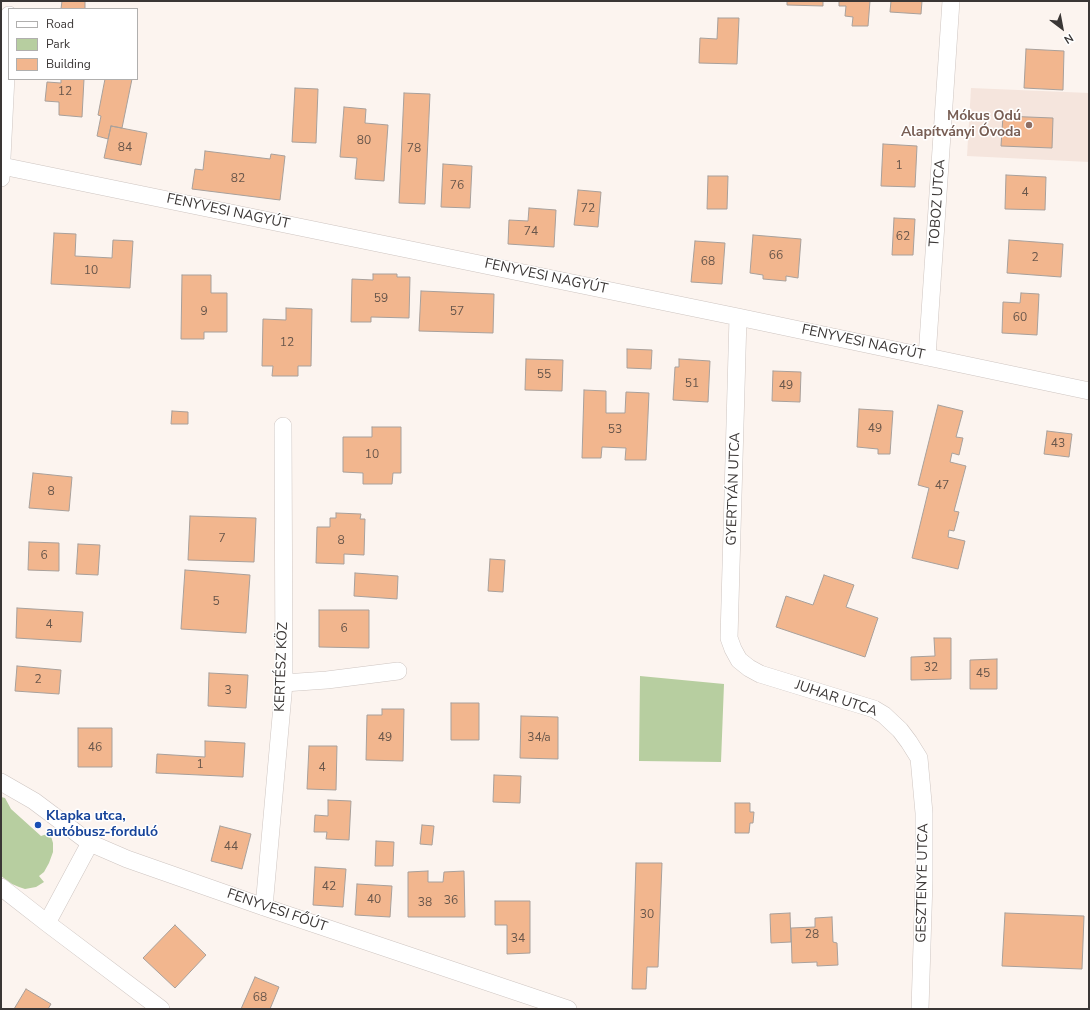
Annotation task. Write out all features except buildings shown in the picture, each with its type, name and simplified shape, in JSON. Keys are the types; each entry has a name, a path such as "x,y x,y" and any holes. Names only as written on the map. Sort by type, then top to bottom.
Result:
{"street":[{"name":"TOBOZ UTCA","path":"927,357 951,1"},
{"path":"1,172 8,35"},
{"name":"FENYVESI NAGYÚT","path":"1,172 738,317 1089,391"},
{"name":"GYERTYÁN UTCA","path":"738,317 729,638 732,649 739,660"},
{"name":"KERTÉSZ KÖZ","path":"264,907 284,683 283,426"},
{"name":"JUHAR UTCA","path":"739,660 760,674 874,709 884,715 900,730 919,758"},
{"path":"284,683 327,680 398,671"},
{"name":"GESZTENYE UTCA","path":"919,758 924,813 924,880 920,1009"},
{"name":"FENYVESI FŐÚT","path":"1,782 34,801 90,843 127,859 264,907 568,1009"},
{"path":"47,923 90,843"},
{"path":"1,887 161,1009"}],"shaded area":[{"name":"Mókus Odú Alapítványi Óvoda","path":"971,88 1089,93 1089,162 967,156"}],"green space":[{"path":"640,676 724,684 721,762 639,761"},
{"path":"1,797 5,798 11,809 41,836 50,833 53,843 53,852 44,872 39,876 44,882 36,887 25,889 12,884 1,876"}],"place":[{"name":"Mókus Odú Alapítványi Óvoda","path":"1029,125"},
{"name":"Klapka utca, autóbusz-forduló","path":"38,825"}]}
